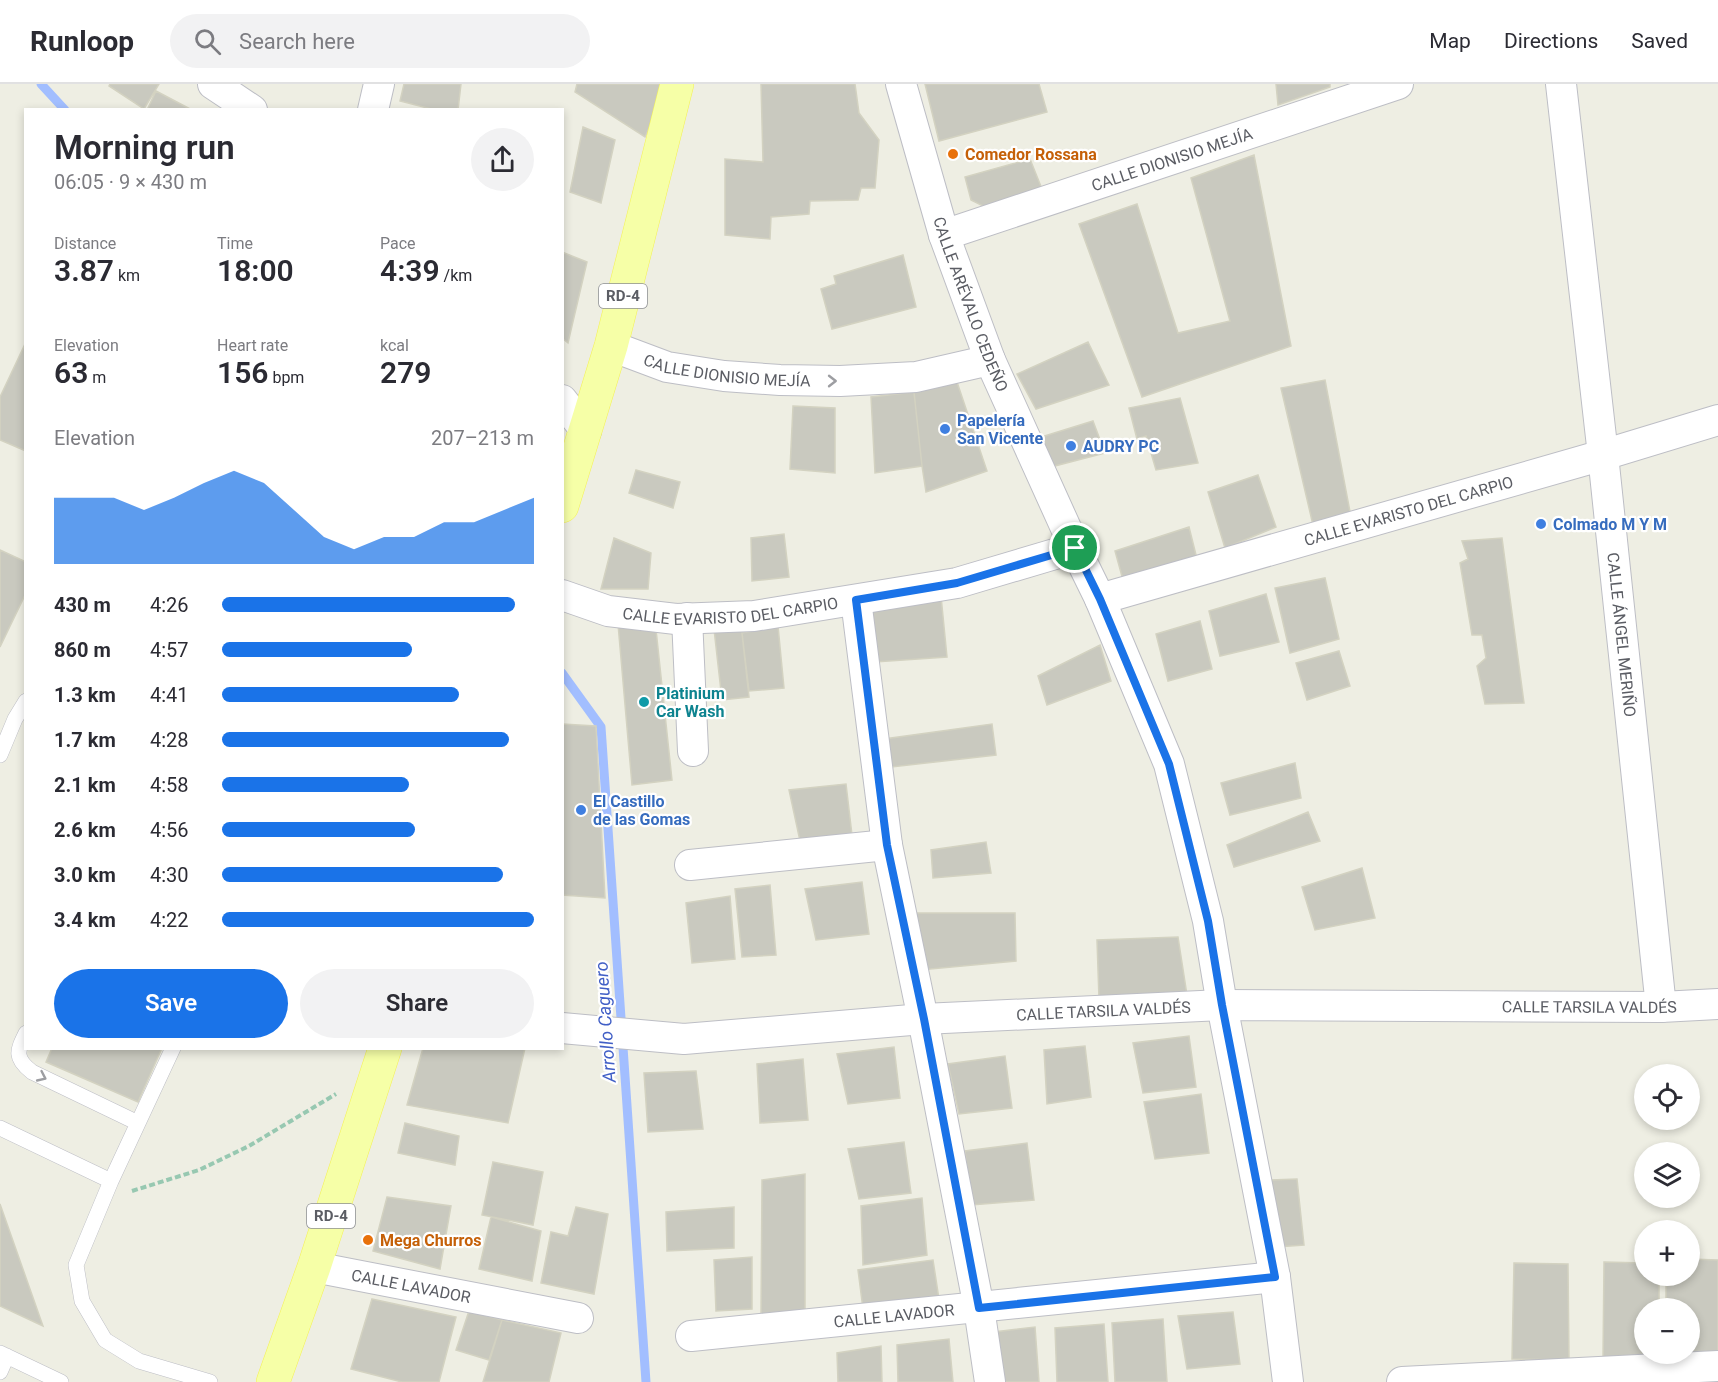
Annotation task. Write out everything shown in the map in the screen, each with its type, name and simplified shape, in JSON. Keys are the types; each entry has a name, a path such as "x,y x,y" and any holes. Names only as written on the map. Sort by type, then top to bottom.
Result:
{"main road":[{"name":"RD-4","path":"564,500 610,346 677,84"},
{"name":"RD-4","path":"273,1382 314,1267 382,1057"}],"street":[{"path":"213,84 249,108"},
{"path":"373,108 379,84"},
{"name":"CALLE ARÉVALO CEDEÑO","path":"902,84 944,235 990,360 1100,599 1169,764 1208,921 1275,1277 1288,1382"},
{"name":"CALLE DIONISIO MEJÍA","path":"944,235 1398,84"},
{"name":"CALLE ÁNGEL MERIÑO","path":"1561,84 1661,1006"},
{"name":"CALLE DIONISIO MEJÍA","path":"610,346 667,367 724,376 780,380 840,381 916,377 990,360"},
{"path":"564,403 586,431"},
{"name":"CALLE EVARISTO DEL CARPIO","path":"1100,599 1718,420"},
{"name":"CALLE EVARISTO DEL CARPIO","path":"564,596 608,610 676,619 754,616 957,583 1075,548"},
{"path":"856,600 887,845 924,1019 979,1308 990,1382"},
{"path":"687,618 693,751"},
{"path":"690,865 887,845"},
{"name":"CALLE TARSILA VALDÉS","path":"564,1028 684,1040 924,1019 1222,1005 1661,1006 1718,1004"},
{"name":"CALLE LAVADOR","path":"314,1267 578,1318"},
{"name":"CALLE LAVADOR","path":"691,1336 1275,1277"},
{"path":"1402,1382 1718,1366"}],"lane":[{"path":"0,755 15,719 24,704"},
{"path":"24,1037 18,1049 19,1059 24,1066 138,1123"},
{"path":"172,1050 111,1181 76,1265 82,1301 105,1340 139,1362 207,1382"},
{"path":"0,1128 111,1181"},
{"path":"0,1372 4,1355 62,1382"}],"path":[{"path":"105,1196 114,1196 153,1186 209,1166 249,1146 307,1113 382,1057"}],"building":[{"path":"110,84 159,84 145,108 109,86"},
{"path":"404,84 461,84 458,108 427,108 400,101"},
{"path":"577,84 669,84 645,137 575,92"},
{"path":"761,84 855,84 859,113 879,140 875,188 861,188 858,200 810,201 809,214 771,217 770,239 725,235 725,159 763,162"},
{"path":"925,84 1039,84 1047,112 939,141"},
{"path":"1276,84 1330,84 1330,87 1278,105"},
{"path":"156,91 188,108 148,108"},
{"path":"583,127 615,140 601,203 570,192"},
{"path":"1254,155 1291,346 1142,397 1079,224 1137,204 1178,333 1230,321 1191,178"},
{"path":"1030,159 1042,189 985,207 971,200 965,177"},
{"path":"564,253 587,262 568,343 564,340"},
{"path":"903,255 916,307 832,329 821,289 836,284 834,276"},
{"path":"1088,342 1109,385 1036,409 1017,374"},
{"path":"24,346 24,450 0,440 0,397"},
{"path":"1325,380 1351,517 1313,525 1281,388"},
{"name":"Papelería San Vicente","path":"957,382 987,471 926,492 914,392"},
{"path":"914,392 922,466 875,473 871,397"},
{"path":"1180,398 1198,463 1156,470 1146,436 1137,439 1129,408"},
{"path":"793,406 835,408 835,473 790,469"},
{"name":"AUDRY PC","path":"1093,421 1105,453 1047,468 1038,438"},
{"path":"636,470 680,482 673,508 629,493"},
{"path":"1258,475 1276,527 1225,548 1208,492"},
{"path":"1189,527 1197,559 1123,580 1115,551"},
{"path":"784,534 789,577 752,581 751,538"},
{"path":"614,538 651,553 648,589 601,589"},
{"path":"1502,538 1524,703 1485,704 1477,666 1486,658 1482,635 1472,635 1460,563 1468,559 1462,541"},
{"path":"0,550 24,561 24,597 0,647"},
{"path":"1325,578 1339,639 1290,653 1275,588"},
{"path":"1266,594 1279,642 1220,656 1209,611"},
{"path":"941,596 947,657 875,662 869,606"},
{"name":"Platinium Car Wash","path":"655,620 672,780 632,785 618,624"},
{"path":"1200,621 1212,669 1168,681 1156,634"},
{"path":"741,624 749,697 722,700 714,629"},
{"path":"778,626 784,688 749,691 742,633"},
{"path":"1100,645 1111,681 1047,705 1038,676"},
{"path":"1339,651 1350,686 1307,700 1296,663"},
{"name":"El Castillo de las Gomas","path":"564,724 596,726 605,898 564,895"},
{"path":"992,724 996,755 883,768 884,739"},
{"path":"1295,763 1301,798 1230,815 1221,783"},
{"path":"846,784 852,835 800,841 789,790"},
{"path":"1308,812 1320,841 1234,867 1227,845"},
{"path":"986,842 991,873 933,878 931,850"},
{"path":"1362,868 1375,918 1315,930 1302,887"},
{"path":"862,882 869,934 816,940 805,889"},
{"path":"770,885 776,955 742,957 735,889"},
{"path":"730,896 735,959 692,963 686,903"},
{"path":"915,913 1015,913 1016,961 920,970"},
{"path":"1178,937 1187,995 1099,999 1097,940"},
{"path":"1189,1036 1196,1087 1143,1093 1133,1043"},
{"path":"1085,1046 1091,1097 1047,1104 1044,1050"},
{"path":"894,1047 900,1098 848,1104 837,1054"},
{"path":"51,1050 161,1050 138,1102 46,1062"},
{"path":"422,1050 525,1050 508,1123 407,1105"},
{"path":"1005,1056 1012,1108 959,1114 948,1064"},
{"path":"803,1059 808,1120 760,1123 757,1064"},
{"path":"696,1071 703,1129 648,1132 644,1073"},
{"path":"1201,1094 1209,1153 1155,1159 1144,1102"},
{"path":"405,1123 459,1136 455,1165 398,1153"},
{"path":"904,1142 911,1193 859,1199 848,1149"},
{"path":"1027,1143 1034,1200 971,1205 965,1151"},
{"path":"493,1162 543,1172 533,1225 482,1215"},
{"path":"805,1174 805,1313 761,1317 762,1180"},
{"path":"1297,1179 1304,1245 1277,1247 1268,1180"},
{"path":"387,1197 451,1206 440,1269 373,1251"},
{"path":"922,1198 927,1255 863,1265 861,1206"},
{"path":"0,1204 43,1326 0,1306"},
{"path":"576,1207 608,1214 594,1294 541,1283 551,1232 568,1236"},
{"path":"734,1207 734,1248 667,1251 666,1212"},
{"path":"491,1217 541,1231 532,1281 479,1269"},
{"path":"752,1257 752,1309 716,1311 714,1260"},
{"path":"1700,1259 1718,1260 1718,1355 1700,1355 1700,1298 1666,1298 1666,1286 1700,1286"},
{"path":"933,1260 939,1299 863,1309 858,1270"},
{"path":"1604,1262 1634,1263 1634,1286 1659,1286 1659,1298 1634,1298 1634,1359 1603,1358"},
{"path":"1514,1263 1568,1264 1569,1360 1512,1359"},
{"path":"372,1299 456,1317 439,1382 402,1382 351,1369"},
{"path":"469,1311 502,1320 489,1360 456,1350"},
{"path":"1233,1312 1240,1364 1187,1369 1178,1316"},
{"path":"1163,1319 1167,1382 1115,1382 1112,1323"},
{"path":"502,1320 561,1333 549,1382 483,1382"},
{"path":"1104,1324 1108,1382 1057,1382 1055,1328"},
{"path":"1035,1327 1039,1382 998,1382 994,1332"},
{"path":"949,1339 953,1382 898,1382 897,1345"},
{"path":"881,1346 882,1382 838,1382 837,1353"}],"waterway":[{"name":"Arrollo Caguero","path":"41,84 63,108"},
{"name":"Arrollo Caguero","path":"564,676 601,727 646,1382"}],"place":[{"name":"Comedor Rossana","path":"953,154"},
{"name":"Papelería San Vicente","path":"945,429"},
{"name":"AUDRY PC","path":"1071,446"},
{"name":"Colmado M Y M","path":"1541,524"},
{"name":"Platinium Car Wash","path":"644,702"},
{"name":"El Castillo de las Gomas","path":"581,810"},
{"name":"Mega Churros","path":"368,1240"}],"route":[{"path":"1075,548 1100,599 1169,764 1208,921 1275,1277 979,1308 924,1019 887,845 856,600 957,583 1075,548"}]}
